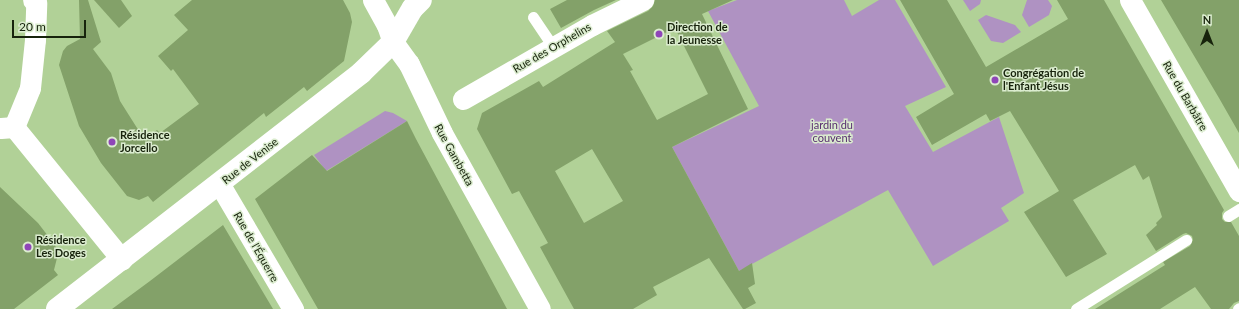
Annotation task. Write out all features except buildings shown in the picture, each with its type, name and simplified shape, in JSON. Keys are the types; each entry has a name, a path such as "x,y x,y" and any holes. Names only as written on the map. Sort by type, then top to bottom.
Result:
{"street":[{"path":"33,0 36,3 35,40 30,88 7,127 122,260"},
{"name":"Rue Gambetta","path":"373,0 387,25 393,42 409,64 442,133 540,309"},
{"name":"Rue de Venise","path":"57,309 220,185 361,73 393,42 413,8 421,0"},
{"name":"Rue des Orphelins","path":"463,99 592,25 643,0"},
{"name":"Rue du Barbâtre","path":"1130,0 1239,191"},
{"name":"Rue de l'Équerre","path":"220,185 293,309"}],"lane":[{"path":"533,17 553,47"},
{"path":"1228,216 1239,209"},
{"path":"1076,309 1186,240"}],"green space":[{"name":"jardin du couvent","path":"737,0 844,0 852,16 879,0 895,0 946,87 905,106 933,152 999,117 1024,193 1001,208 1009,221 933,266 888,190 739,271 672,147 759,106 708,11"},
{"path":"963,0 981,0 980,4 970,11"},
{"path":"1027,0 1048,0 1052,6 1049,15 1029,27 1022,15"},
{"path":"986,15 1015,25 1021,32 1003,43 991,41 978,20"},
{"path":"385,111 393,113 407,121 326,171 314,155"}],"place":[{"name":"Direction de la Jeunesse","path":"659,34"},
{"name":"Congrégation de l'Enfant Jésus","path":"995,80"},
{"name":"Résidence Jorcello","path":"112,142"},
{"name":"Résidence Les Doges","path":"28,247"}]}
